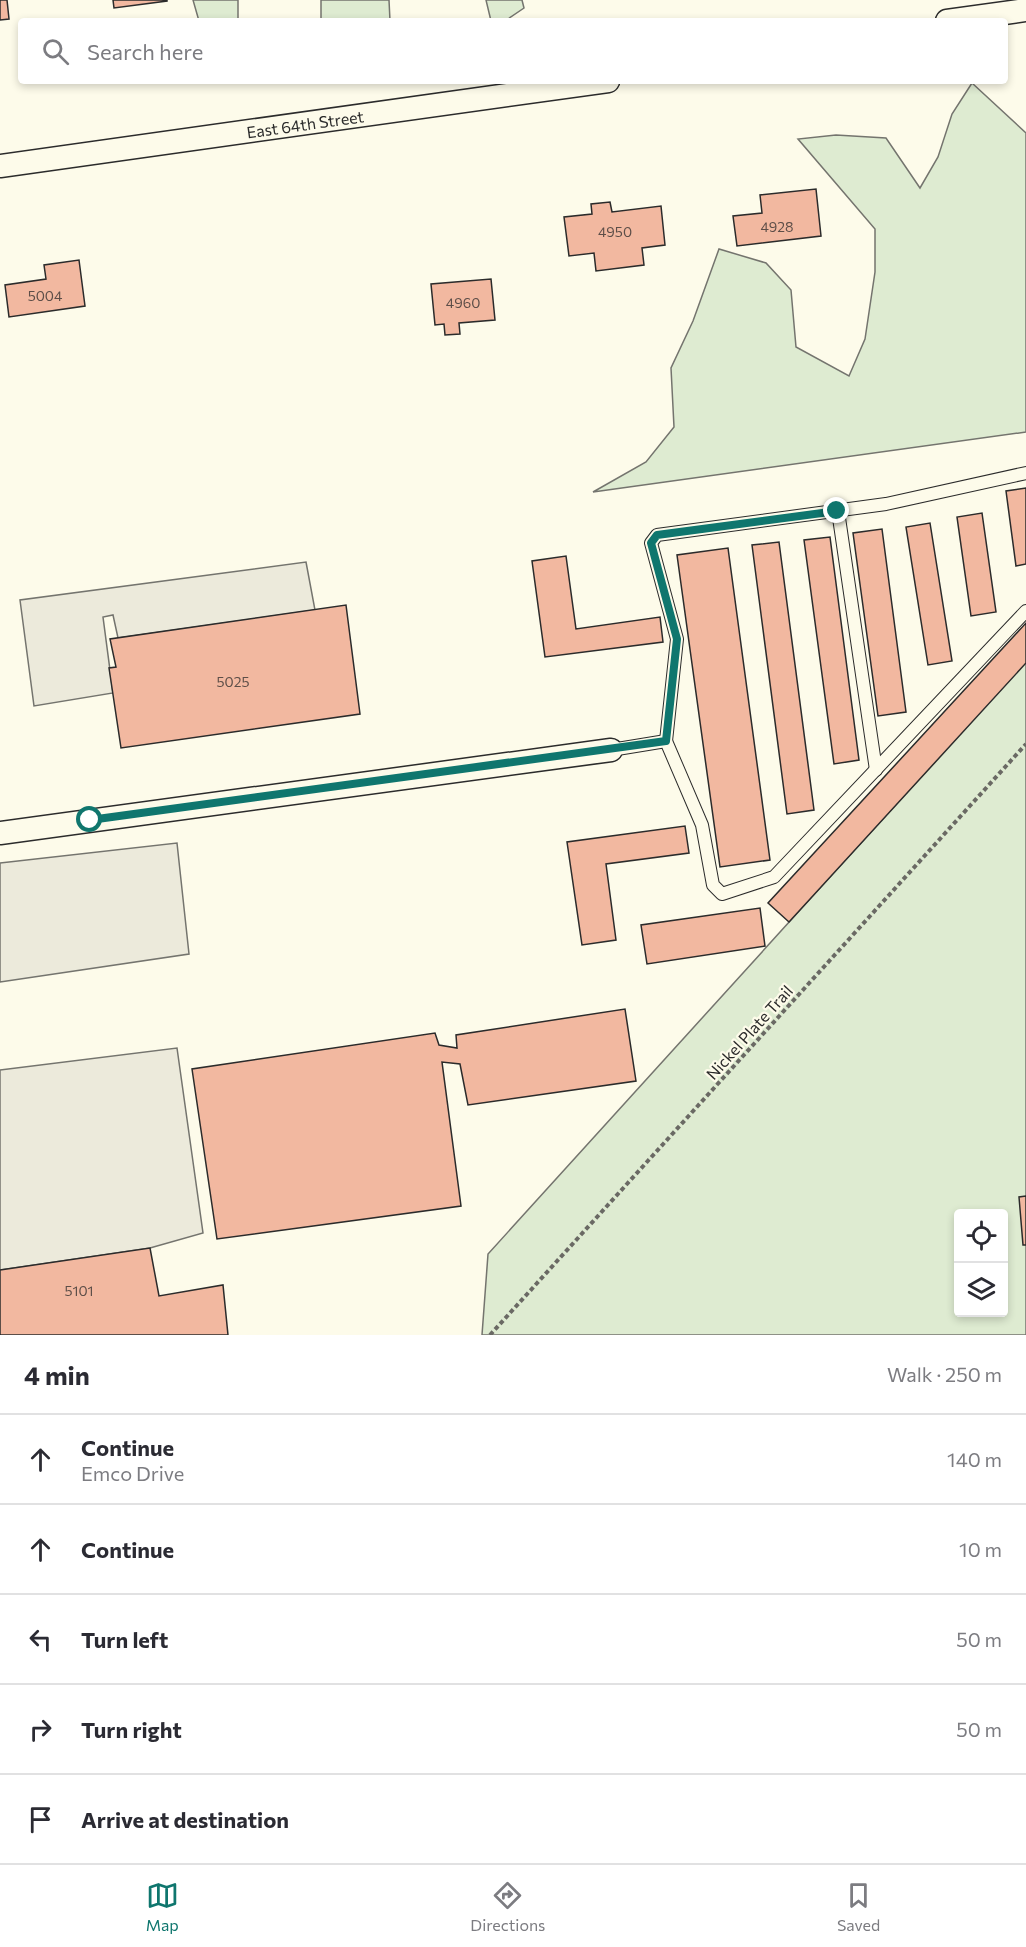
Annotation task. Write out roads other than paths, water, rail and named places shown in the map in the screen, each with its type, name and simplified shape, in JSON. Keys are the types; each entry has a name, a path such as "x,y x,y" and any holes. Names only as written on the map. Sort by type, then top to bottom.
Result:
{"street":[{"path":"969,18 1026,10"},
{"name":"East 64th Street","path":"0,166 587,84"},
{"path":"0,833 611,750"}],"lane":[{"path":"1026,473 886,504 657,535 651,543 677,639 666,741 702,825 713,885 722,894 774,877 1026,611"},
{"path":"837,511 876,770"},
{"path":"611,750 666,741"}]}
